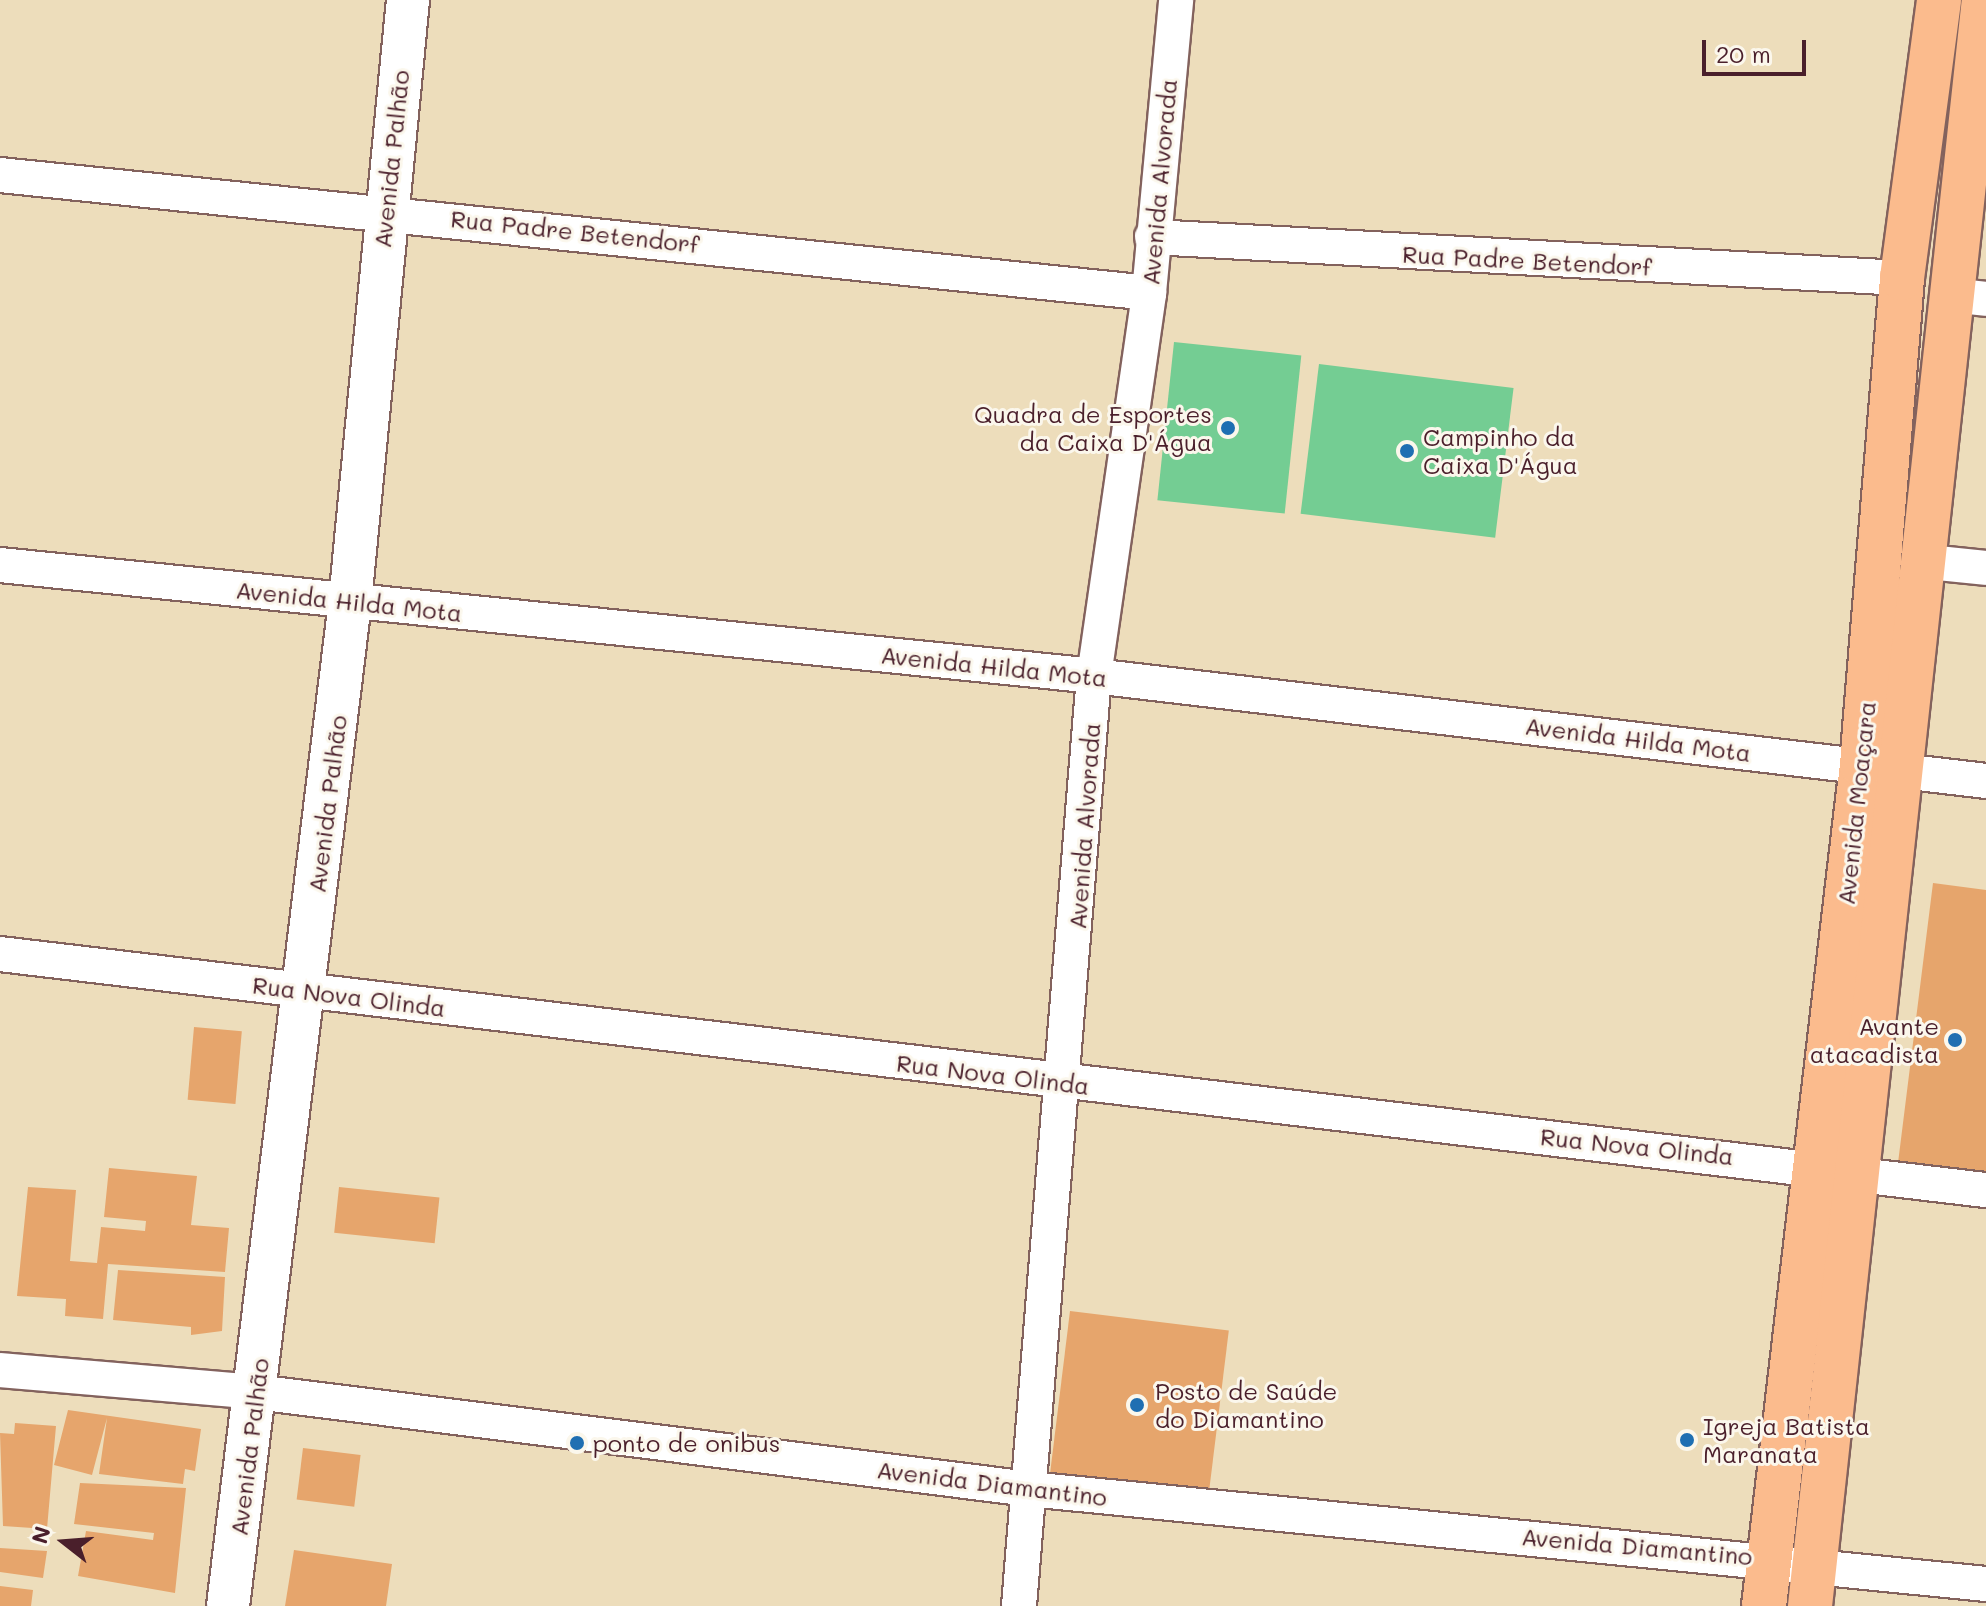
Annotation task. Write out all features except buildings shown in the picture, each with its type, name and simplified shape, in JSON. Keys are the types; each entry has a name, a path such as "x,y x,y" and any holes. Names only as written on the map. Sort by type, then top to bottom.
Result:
{"main road":[{"name":"Avenida Moaçara","path":"1812,1585 1856,1171 1882,768 1902,278 1939,0"},
{"name":"Avenida Moaçara","path":"1764,1606 1813,1166 1882,768 1928,562 1968,297 1984,0"}],"street":[{"name":"Avenida Palhão","path":"228,1606 350,602 385,210 408,0"},
{"name":"Avenida Alvorada","path":"1019,1606 1066,1083 1094,676 1149,293 1176,0"},
{"name":"Rua Padre Betendorf","path":"0,175 385,210 1149,293"},
{"name":"Rua Padre Betendorf","path":"1152,237 1902,278"},
{"path":"1928,562 1986,568"},
{"name":"Avenida Hilda Mota","path":"0,565 1094,676 1986,781"},
{"name":"Rua Nova Olinda","path":"0,954 1066,1083 1856,1171 1986,1190"},
{"name":"Avenida Diamantino","path":"0,1370 256,1392 1029,1489 1769,1558 1812,1585 1986,1584"}],"green space":[{"name":"Quadra de Esportes da Caixa D'Água","path":"1174,342 1301,355 1285,514 1157,500"},
{"name":"Campinho da Caixa D'Água","path":"1319,364 1514,388 1495,538 1301,514"}],"place":[{"name":"Quadra de Esportes da Caixa D'Água","path":"1228,428"},
{"name":"Campinho da Caixa D'Água","path":"1407,451"},
{"name":"Avante atacadista","path":"1955,1040"},
{"name":"Posto de Saúde do Diamantino","path":"1137,1405"},
{"name":"Igreja Batista Maranata","path":"1687,1440"},
{"name":"ponto de onibus","path":"577,1443"}]}
